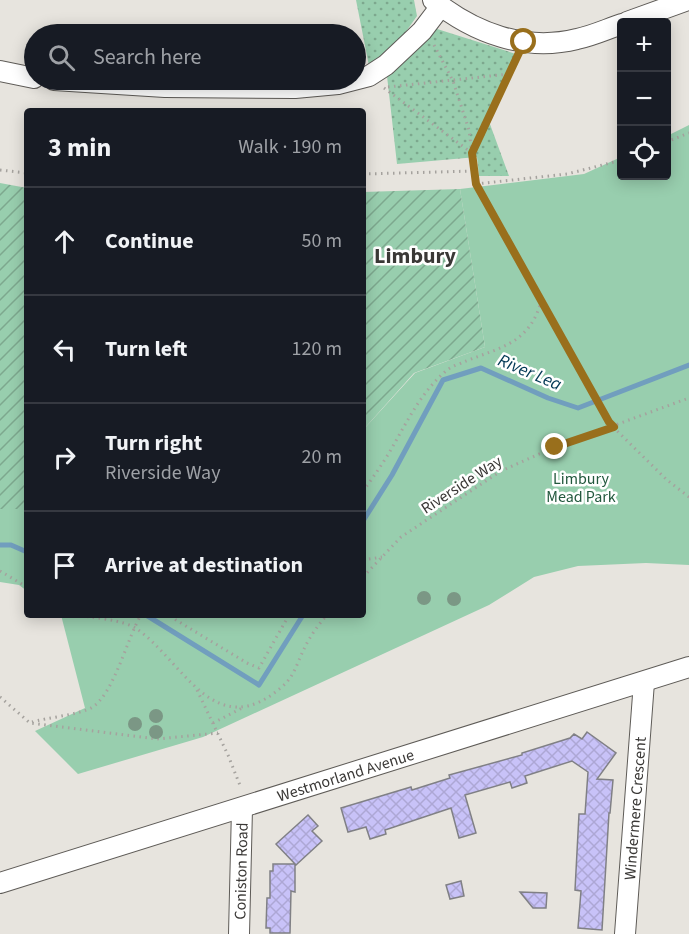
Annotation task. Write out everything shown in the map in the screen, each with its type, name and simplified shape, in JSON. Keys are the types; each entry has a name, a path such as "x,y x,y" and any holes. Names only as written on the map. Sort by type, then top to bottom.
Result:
{"street":[{"path":"638,18 688,0"},
{"path":"366,77 386,65 422,31 437,3 472,26 496,37 524,42 549,44 577,39 617,25"},
{"path":"0,71 24,76"},
{"name":"Westmorland Avenue","path":"0,884 689,667"},
{"name":"Windermere Crescent","path":"625,934 644,682"},
{"name":"Coniston Road","path":"239,934 244,807"}],"path":[{"path":"422,31 437,50 453,81 469,130 476,184 609,422 667,480 689,497"},
{"path":"472,153 524,42"},
{"path":"472,153 383,87 509,74"},
{"path":"671,140 689,133"},
{"path":"476,184 567,174 617,161"},
{"path":"0,170 24,173"},
{"path":"366,174 474,171"},
{"path":"366,487 432,384 448,368 500,350 520,339 538,314 542,301"},
{"name":"Riverside Way","path":"366,575 401,537 501,471 555,447 689,398"},
{"path":"366,560 383,557"},
{"path":"0,571 24,585"},
{"path":"100,618 134,626 154,643 197,689 214,701 228,707 246,706"},
{"path":"30,723 90,709 99,702 111,682 139,618"},
{"path":"174,618 259,668 287,618"},
{"path":"213,723 262,700 285,684 296,668 305,646 325,618"},
{"path":"197,689 239,782 244,807"},
{"path":"0,697 30,723 157,739 218,733"}],"green space":[{"path":"356,0 414,0 417,16 395,47 369,66 366,51 366,24 361,24"},
{"path":"434,28 516,54 487,116 509,176 479,176 477,157 397,164 387,76"},
{"name":"Limbury Mead Park","path":"689,125 689,565 646,563 578,566 534,577 489,605 203,737 78,774 35,731 85,708 62,618 366,618 366,427 415,373 485,347 460,189 584,174 617,159 617,180 671,180 671,134"},
{"path":"0,183 24,187 24,509 0,509"},
{"path":"460,189 485,347 414,373 366,427 366,192"},
{"path":"0,509 24,509 24,589 19,585 0,582"}],"building":[{"path":"587,732 616,753 597,779 613,780 602,930 578,928 581,891 575,890 579,814 585,814 588,772 572,761 525,776 527,783 512,788 510,782 465,795 476,833 459,838 451,808 385,830 386,834 370,839 366,827 348,832 341,808 450,778 449,775 522,755 522,753 570,738 574,734 582,739"},
{"path":"308,815 318,826 312,831 322,841 296,865 276,844"},
{"path":"273,864 295,864 295,892 291,891 290,933 270,933 270,928 266,928 267,898 270,898 270,871 273,871"},
{"path":"461,881 464,896 450,899 446,885"},
{"path":"520,892 547,893 546,908 533,908"}],"waterway":[{"name":"River Lea","path":"366,516 392,475 443,380 481,368 548,398 578,408 689,365"},
{"name":"River Lea","path":"0,545 11,545 24,551"},
{"name":"River Lea","path":"151,618 259,685 301,618"}],"district":[{"name":"Limbury","path":"415,255"}],"route":[{"path":"524,42 472,153 476,184 609,422 614,427 555,447"}]}
